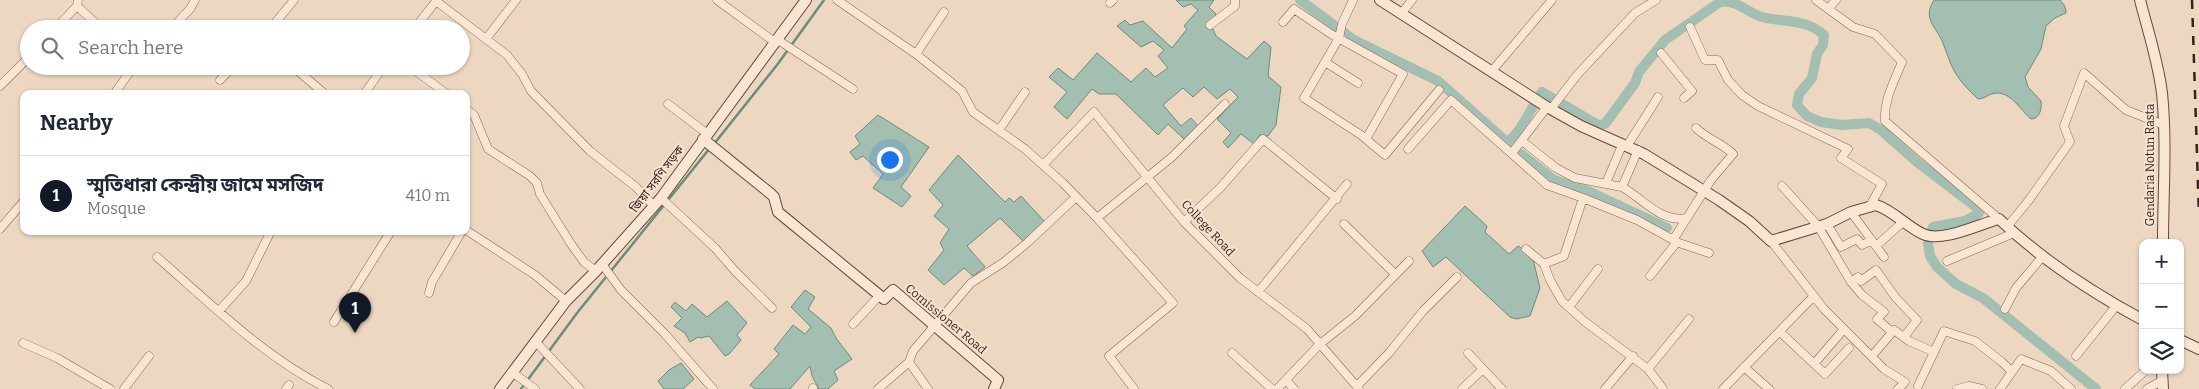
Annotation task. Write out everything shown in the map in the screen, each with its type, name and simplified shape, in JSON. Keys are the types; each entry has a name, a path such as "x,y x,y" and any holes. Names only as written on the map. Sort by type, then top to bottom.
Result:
{"main road":[{"name":"জিয়া সরণি সড়ক","path":"500,389 566,301 599,268 658,202 806,0"},
{"path":"1380,0 1524,93 1623,148 1638,150 1749,221 1771,240 1823,225 1852,212 1876,205 1924,234 1935,236 1999,220 2082,286 2139,318"},
{"name":"Gendaria Notun Rasta","path":"2140,0 2154,47 2162,91 2164,124 2163,239"},
{"path":"704,137 774,197 778,212 880,295"},
{"name":"Comissioner Road","path":"880,295 884,299 893,290 998,380 994,389"},
{"path":"2184,342 2199,349"}],"street":[{"path":"180,20 190,10 195,0"},
{"path":"277,20 294,0"},
{"path":"421,20 436,0 462,20"},
{"path":"486,39 516,0"},
{"path":"716,0 777,42 853,89"},
{"path":"836,0 916,54 962,91 973,112 1043,165 1098,218 1173,302 1109,356 1134,389"},
{"path":"1210,25 1235,6 1236,0"},
{"path":"1353,0 1342,24 1339,38 1304,98 1366,139 1385,155 1439,90"},
{"path":"1401,14 1412,0"},
{"path":"1491,72 1552,0"},
{"path":"1512,153 1549,106 1635,13 1656,0"},
{"path":"1816,0 1852,27 1875,34 1902,62 1891,86 1884,121 1999,220"},
{"path":"1828,9 1836,0"},
{"path":"63,20 77,3 93,20"},
{"path":"1283,22 1294,9 1339,38 1403,74 1366,139"},
{"path":"916,54 944,12"},
{"path":"470,27 507,55 522,74 531,91 590,151 715,248 772,308"},
{"path":"1690,27 1705,60 1718,60 1728,80 1742,95 1758,106 1848,149 1841,158 1882,184 1870,206"},
{"path":"1661,53 1692,91 1684,98"},
{"path":"1326,62 1358,83"},
{"path":"0,86 20,66"},
{"path":"1947,261 2010,230 2070,142 2064,126 2084,73 2126,110 2164,124"},
{"path":"117,90 128,75"},
{"path":"220,80 225,75"},
{"path":"303,75 320,90"},
{"path":"367,90 378,75"},
{"path":"421,75 442,90"},
{"path":"999,130 1025,92"},
{"path":"1606,183 1623,148 1658,97"},
{"path":"1408,149 1451,100 1547,185 1636,220 1675,241 1709,253"},
{"path":"668,104 705,132 704,137"},
{"path":"1098,218 1172,157 1225,104"},
{"path":"470,112 474,115 488,149 530,176 537,183 540,194 584,262 599,268 665,334 713,389"},
{"name":"College Road","path":"1043,165 1094,112 1148,175 1184,222 1240,278 1307,329 1358,388"},
{"path":"1650,276 1675,241 1686,218 1704,191 1732,154 1725,146 1704,136 1696,128"},
{"path":"1184,222 1226,181 1262,139 1337,199"},
{"path":"1522,141 1556,168 1575,178 1622,187 1666,216 1679,219 1686,218"},
{"path":"1622,187 1638,150"},
{"path":"1258,292 1337,199 1347,184"},
{"path":"1782,186 1823,225 1841,247 1857,238 1862,246 1874,243 1904,221"},
{"path":"878,389 909,362 913,351 971,283 1019,249 1076,197"},
{"path":"1544,264 1564,256 1583,198"},
{"path":"0,229 20,206"},
{"path":"1852,212 1884,257"},
{"path":"1344,224 1395,274"},
{"path":"1823,225 1851,282 1862,295 1884,312 1877,319 1892,332 1894,330 1934,352"},
{"path":"470,233 535,275 566,301"},
{"path":"219,311 246,281 269,235"},
{"path":"334,322 388,235"},
{"path":"429,293 432,282 460,235"},
{"path":"1771,240 1813,297 1884,369 1905,382 1921,387 1944,331 1962,336 1988,350 2012,372"},
{"path":"1526,249 1544,264 1550,280 1562,301 1612,343 1633,356 1648,369 1663,389"},
{"path":"2005,309 2016,288 2043,256"},
{"path":"157,257 278,359 328,389"},
{"path":"1276,389 1320,344 1355,316 1409,261"},
{"path":"1569,307 1598,269"},
{"path":"1851,282 1858,277 1861,281 1876,270 1896,298 1917,320 1904,337"},
{"path":"1358,388 1389,354 1423,311 1457,277"},
{"path":"853,324 880,295"},
{"path":"1724,389 1813,297"},
{"path":"2076,356 2116,306"},
{"path":"1648,369 1689,319"},
{"path":"1814,364 1844,329"},
{"path":"1780,332 1826,374 1849,348"},
{"path":"1872,356 1892,332"},
{"path":"535,341 580,389"},
{"path":"23,343 58,358 110,389"},
{"path":"1232,353 1272,389"},
{"path":"1468,353 1502,389"},
{"path":"124,389 150,356"},
{"path":"1605,389 1633,356"},
{"path":"2000,389 2021,359 2051,370 2071,389"},
{"path":"909,362 928,389"},
{"path":"1744,368 1769,389"},
{"path":"1462,389 1484,369"},
{"path":"512,372 535,389"},
{"path":"2125,389 2142,374"},
{"path":"1286,380 1294,389"},
{"path":"2147,389 2163,380"},
{"path":"1898,389 1905,382"},
{"path":"1957,389 1969,386 1982,389"}],"shaded area":[{"path":"1176,0 1214,0 1209,7 1216,14 1212,27 1216,36 1247,59 1264,41 1271,47 1268,76 1281,87 1276,125 1268,136 1260,135 1254,144 1241,134 1228,148 1223,142 1231,133 1217,119 1238,97 1230,89 1217,99 1204,87 1193,97 1183,88 1163,105 1181,126 1191,118 1198,126 1184,139 1168,124 1158,135 1116,94 1099,94 1092,89 1067,119 1054,107 1067,92 1049,77 1058,68 1073,80 1097,53 1131,82 1146,68 1155,77 1168,68 1158,56 1164,50 1153,41 1141,47 1117,26 1125,20 1130,25 1143,21 1172,48 1187,29 1184,26 1198,10 1191,4 1183,7"},
{"path":"1934,0 2061,1 2066,13 2055,18 2046,26 2041,49 2025,77 2028,87 2041,101 2041,110 2034,119 2031,119 2007,96 1994,93 1978,99 1964,85 1952,67 1943,43 1931,22 1929,12"},
{"path":"878,115 929,147 901,187 911,196 902,207 873,188 883,174 863,156 856,160 850,152 860,144 855,136"},
{"path":"958,155 1005,202 1009,198 1014,202 1021,196 1045,222 1023,241 1000,218 967,246 985,267 973,276 964,268 944,285 928,270 944,250 940,243 949,229 934,216 943,205 929,190"},
{"path":"1465,206 1487,226 1485,232 1509,254 1518,246 1532,255 1540,288 1530,316 1516,319 1510,317 1446,257 1433,267 1422,251"},
{"path":"805,290 815,297 808,309 831,328 852,359 834,371 838,380 828,389 819,389 812,376 810,366 790,389 755,389 750,385 779,354 774,349 793,325 805,334 811,327 791,307"},
{"path":"727,301 747,323 737,335 741,340 725,356 709,336 698,337 690,342 685,333 674,326 682,318 671,307 675,302 686,311 692,304 707,317"},
{"path":"681,363 694,379 683,389 664,389 658,381 669,370"}],"waterway":[{"path":"714,144 777,65 824,0"},
{"path":"1300,0 1354,40 1438,81 1509,144"},
{"path":"1507,142 1522,126 1542,92 1598,125 1605,124 1635,83 1639,72 1665,40 1720,2 1732,3 1762,17 1802,23 1824,35 1823,45 1817,54 1812,78 1799,94 1797,105 1807,116 1821,122 1842,125 1869,123 1881,130 1917,162 1980,210 1979,213 1965,221 1933,227 1928,244 1930,256 1937,267 1956,284 1983,298 2096,389"},
{"path":"521,389 577,313 710,148"},
{"path":"1521,154 1554,180 1588,191 1667,228"}],"railway":[{"path":"2192,0 2199,216"}],"place":[{"name":"স্মৃতিধারা কেন্দ্রীয় জামে মসজিদ","path":"355,333"}]}
